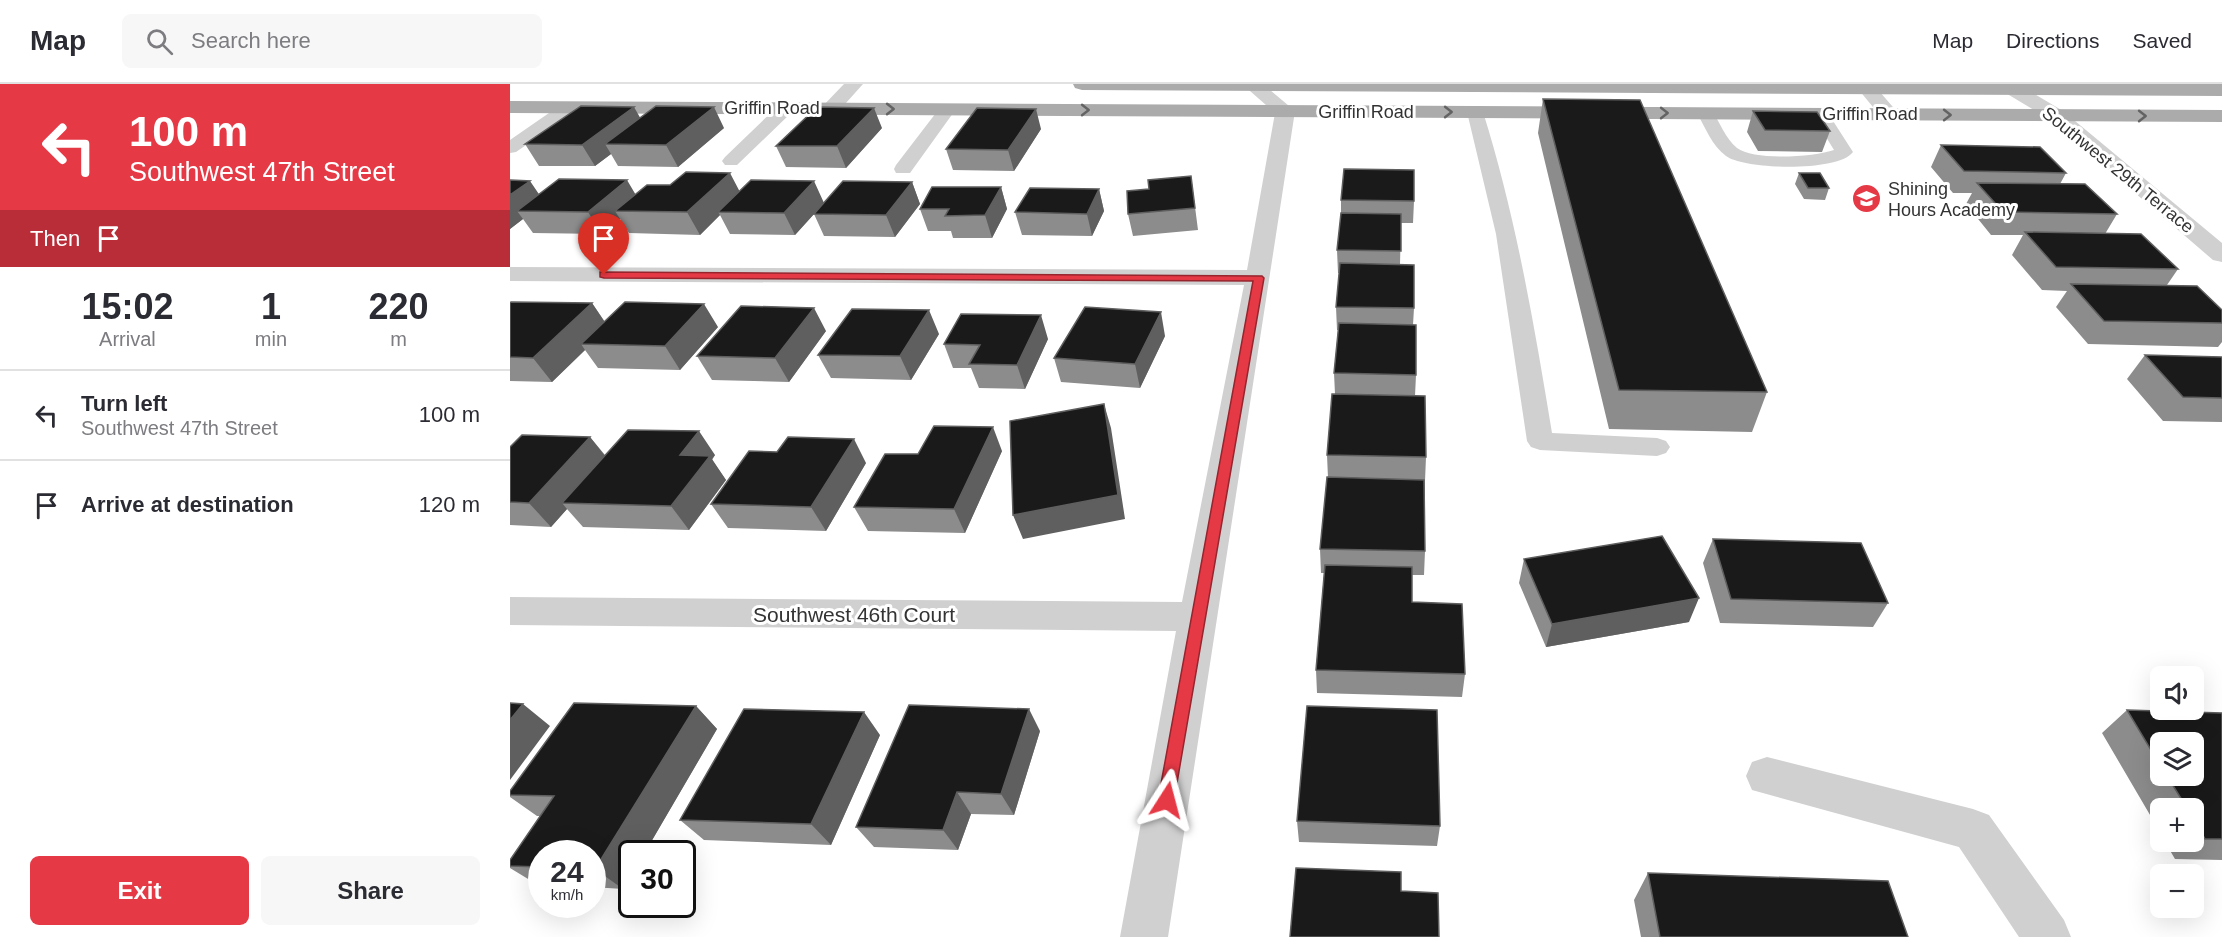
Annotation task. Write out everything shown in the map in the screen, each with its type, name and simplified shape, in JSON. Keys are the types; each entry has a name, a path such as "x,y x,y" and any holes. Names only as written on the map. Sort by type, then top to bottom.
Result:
{"main road":[{"name":"Griffin Road","path":"1082,84 2012,88 2084,86 2198,87 2222,90"},
{"name":"Griffin Road","path":"510,107 2222,116"}],"street":[{"path":"830,109 854,84"},
{"path":"1144,937 1285,111 1251,84"},
{"path":"1864,86 1889,114"},
{"name":"Southwest 29th Terrace","path":"2012,88 2056,115 2222,255"},
{"path":"510,274 1258,278"},
{"name":"Southwest 46th Court","path":"510,611 1197,617"},
{"path":"1767,776 1973,830 2047,937"}],"lane":[{"path":"510,148 568,108"},
{"path":"731,161 784,109"},
{"path":"903,169 948,110"},
{"path":"1475,112 1492,168 1522,326 1540,441 1657,447"},
{"path":"1706,113 1727,148 1736,154 1762,159 1825,160 1844,152 1820,114"}],"building":[{"path":"1543,99 1640,100 1767,392 1619,390"},
{"path":"581,106 634,107 582,145 525,144"},
{"path":"656,106 714,107 666,145 605,144"},
{"path":"817,107 874,108 837,146 776,146"},
{"path":"977,108 1036,109 1008,150 946,149"},
{"path":"1753,111 1817,112 1830,131 1765,130"},
{"path":"1941,145 2040,147 2066,173 1964,171"},
{"path":"1344,169 1414,170 1414,201 1341,200"},
{"path":"686,172 730,173 687,212 615,211 647,185 670,185"},
{"path":"1799,173 1820,173 1829,188 1808,188"},
{"path":"1191,176 1195,208 1128,214 1127,191 1149,189 1148,180"},
{"path":"559,179 627,180 588,212 517,211"},
{"path":"510,180 530,181 510,195"},
{"path":"751,180 814,181 784,213 718,212"},
{"path":"843,181 912,182 886,215 814,214"},
{"path":"1977,183 2085,184 2117,214 2003,212"},
{"path":"932,187 1001,187 985,215 945,216 949,209 920,209"},
{"path":"1030,188 1099,189 1087,214 1015,212"},
{"path":"1341,213 1401,214 1401,251 1337,250"},
{"path":"2025,232 2141,234 2178,269 2056,267"},
{"path":"1340,263 1414,265 1414,308 1336,307"},
{"path":"2071,284 2197,286 2222,310 2222,323 2104,321"},
{"path":"511,302 592,303 533,358 510,357"},
{"path":"625,302 704,304 665,346 581,344"},
{"path":"741,306 814,308 775,358 697,356"},
{"path":"1085,307 1161,312 1135,364 1054,358"},
{"path":"852,309 929,310 900,356 818,355"},
{"path":"961,314 1041,315 1017,365 969,364 980,345 944,344"},
{"path":"1339,323 1416,325 1416,375 1334,373"},
{"path":"2145,355 2222,357 2222,398 2183,397"},
{"path":"1332,394 1425,396 1426,457 1327,455"},
{"path":"1104,404 1118,495 1013,515 1010,421"},
{"path":"934,426 993,427 954,509 854,507 885,454 918,454"},
{"path":"628,430 699,431 680,455 710,456 671,506 562,503"},
{"path":"522,435 590,437 529,503 510,502 510,447"},
{"path":"788,437 854,439 811,507 711,504 749,451 777,452"},
{"path":"1327,477 1424,480 1425,551 1320,549"},
{"path":"1662,536 1699,598 1552,624 1524,559"},
{"path":"1713,539 1861,543 1888,603 1731,599"},
{"path":"1325,565 1412,567 1412,602 1462,604 1465,674 1316,670"},
{"path":"510,703 523,704 510,720"},
{"path":"574,703 696,706 606,851 606,840 528,840 528,867 510,866 510,860 554,796 510,795 510,791"},
{"path":"909,705 1029,709 1001,794 957,792 943,830 856,827"},
{"path":"1307,706 1437,710 1440,826 1297,821"},
{"path":"744,709 864,712 811,824 680,820"},
{"path":"2127,710 2150,711 2150,720 2204,720 2204,712 2222,713 2222,839 2204,837 2204,798 2181,798 2173,786 2204,786 2204,732 2150,732 2150,748"},
{"path":"1296,868 1401,872 1401,891 1438,893 1439,937 1290,937"},
{"path":"1648,873 1888,881 1908,937 1660,937"}],"place":[{"name":"Shining Hours Academy","path":"1867,199"}],"route":[{"path":"604,275 1258,278 1197,617 1167,800"}]}
